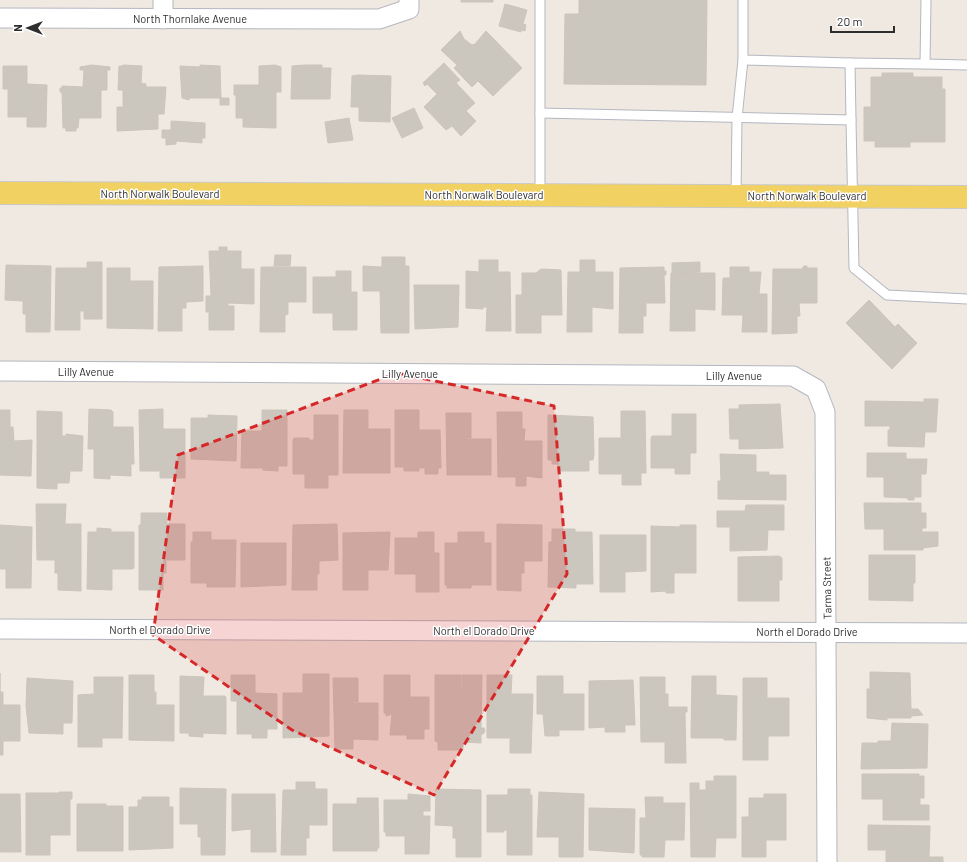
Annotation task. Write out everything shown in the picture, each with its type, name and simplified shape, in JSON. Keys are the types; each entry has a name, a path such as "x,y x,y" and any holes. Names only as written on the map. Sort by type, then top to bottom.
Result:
{"main road":[{"name":"North Norwalk Boulevard","path":"0,193 967,197"}],"street":[{"path":"163,0 163,19"},
{"name":"North Thornlake Avenue","path":"0,18 379,19 409,9 409,0"},
{"name":"Lilly Avenue","path":"0,371 793,376 816,389"},
{"name":"Tarma Street","path":"816,389 826,412 828,632 827,862"},
{"name":"North el Dorado Drive","path":"0,629 967,633"}],"lane":[{"path":"540,0 540,195"},
{"path":"736,196 737,118 743,60 743,0"},
{"path":"925,64 926,0"},
{"path":"743,60 967,65"},
{"path":"850,63 854,268 887,295 967,299"},
{"path":"540,113 851,120"}],"highlighted area":[{"path":"397,373 554,406 567,574 434,795 292,730 153,635 178,455"}],"building":[{"path":"461,0 493,0 493,2 461,2"},
{"path":"579,0 707,0 706,85 564,84 565,14 579,14"},
{"path":"505,4 527,10 523,24 526,25 525,31 521,30 521,32 499,26"},
{"path":"460,31 464,39 472,45 475,44 486,31 522,68 493,96 478,81 472,87 454,68 457,65 441,50"},
{"path":"444,63 460,80 456,83 475,103 466,111 476,121 461,136 452,126 446,130 424,107 437,94 427,84 425,86 423,83"},
{"path":"92,65 110,67 110,70 107,70 107,90 101,90 101,118 79,118 78,128 76,128 76,131 66,131 66,128 63,128 62,92 60,92 60,88 62,88 62,86 83,87 84,70 80,70 80,67"},
{"path":"200,65 220,66 221,98 229,98 229,105 220,105 220,98 189,98 189,100 182,98 180,66 200,67"},
{"path":"275,65 281,67 281,92 276,92 276,128 243,127 243,118 236,118 236,95 234,95 234,85 259,85 259,66"},
{"path":"322,65 322,68 331,68 330,99 291,99 292,66"},
{"path":"3,66 27,66 27,84 47,85 46,127 27,127 27,117 8,117 8,89 3,89"},
{"path":"119,66 142,66 141,83 146,84 146,87 166,87 164,114 158,114 158,129 117,131 117,107 123,107 123,90 118,90"},
{"path":"882,73 913,73 913,77 942,77 942,89 945,89 945,142 910,142 910,147 875,147 875,141 864,141 864,107 871,107 871,77 882,77"},
{"path":"352,76 391,76 390,122 359,121 359,107 351,107"},
{"path":"414,108 423,128 402,138 392,118"},
{"path":"349,118 353,140 328,143 325,122"},
{"path":"171,121 205,123 205,138 202,138 202,143 176,141 176,144 166,145 166,138 162,138 162,130 171,130"},
{"path":"219,247 227,247 227,251 241,251 241,269 254,269 254,304 228,303 228,306 234,306 234,330 209,330 209,312 206,312 206,296 211,296 209,251 219,251"},
{"path":"275,255 291,255 290,266 274,266"},
{"path":"382,257 405,257 405,266 409,266 409,333 381,333 380,291 363,291 363,266 382,267"},
{"path":"479,260 498,260 498,272 510,272 511,331 486,331 487,307 483,307 483,309 466,308 466,271 479,272"},
{"path":"580,260 595,260 595,272 613,272 613,309 592,307 592,332 567,332 568,272 580,272"},
{"path":"87,262 102,262 102,319 84,319 84,311 80,311 80,330 55,330 56,268 87,268"},
{"path":"700,262 700,272 672,273 672,263"},
{"path":"6,265 51,266 50,332 26,332 26,314 23,314 23,301 5,300"},
{"path":"203,266 203,301 186,302 186,308 182,308 182,331 158,331 159,267"},
{"path":"804,266 807,266 807,268 817,268 817,303 799,303 800,316 797,316 797,333 772,334 773,269 802,269"},
{"path":"261,267 306,267 306,302 288,302 288,314 285,315 285,332 260,332"},
{"path":"664,267 664,271 666,271 666,275 664,275 665,303 646,303 646,316 643,316 643,333 619,333 620,268"},
{"path":"730,267 749,267 749,272 761,272 759,294 767,294 767,332 742,332 743,315 722,315 723,278 730,278"},
{"path":"107,268 130,268 130,281 153,281 153,329 107,328"},
{"path":"541,269 561,270 562,315 541,315 541,333 516,333 516,295 522,295 522,273 536,273"},
{"path":"336,271 351,271 351,292 357,292 357,330 333,330 333,313 313,313 313,277 336,277"},
{"path":"671,273 715,273 715,310 695,309 695,331 670,331"},
{"path":"414,285 459,285 458,327 415,329"},
{"path":"869,300 895,327 898,324 917,343 892,369 846,323"},
{"path":"924,399 938,399 936,432 925,432 924,447 888,446 888,430 890,430 890,426 865,426 865,401 924,402"},
{"path":"780,404 783,448 739,449 739,439 730,439 729,409 739,409 739,405"},
{"path":"89,409 111,410 113,412 113,427 133,427 134,464 131,464 131,476 110,475 110,479 94,478 94,449 88,449"},
{"path":"163,409 163,429 185,429 185,478 160,478 160,471 140,471 139,410"},
{"path":"0,410 10,410 10,427 13,427 14,441 32,440 31,476 0,475"},
{"path":"262,410 287,410 287,466 278,466 278,471 263,470 263,468 241,468 242,431 262,431"},
{"path":"344,410 368,410 368,429 390,429 390,473 343,473"},
{"path":"395,410 419,410 419,430 440,430 441,468 438,468 438,474 425,474 425,468 419,468 419,471 404,471 404,467 395,467"},
{"path":"37,411 62,412 62,436 66,436 66,434 83,436 82,471 70,471 69,483 57,483 57,489 37,488"},
{"path":"621,411 645,411 646,473 641,473 641,485 622,485 622,474 599,474 599,438 621,438"},
{"path":"497,412 522,412 522,429 525,429 524,441 542,441 542,478 526,476 526,486 516,486 516,477 498,477"},
{"path":"446,413 471,413 471,438 466,439 491,439 491,475 447,475"},
{"path":"672,414 696,414 696,453 690,453 690,474 675,474 675,468 651,468 651,438 652,436 672,436"},
{"path":"208,415 237,416 236,461 191,459 191,418 208,418"},
{"path":"314,415 338,415 338,475 328,475 328,488 305,488 305,474 293,474 293,440 294,438 309,438 309,440 314,440"},
{"path":"548,415 593,417 594,454 593,460 589,460 589,471 558,471 558,464 552,464 552,460 548,460"},
{"path":"867,453 906,453 906,459 927,459 926,474 921,474 921,497 914,497 914,500 908,500 908,498 884,497 884,477 867,477"},
{"path":"720,454 756,455 756,472 769,472 769,475 786,475 786,500 718,499 718,481 721,481"},
{"path":"864,503 921,503 921,513 926,513 926,528 922,528 922,532 938,532 938,546 923,548 923,550 884,550 884,529 865,529"},
{"path":"36,504 66,504 65,524 81,524 81,591 58,590 58,573 55,573 55,560 37,560"},
{"path":"746,505 784,505 784,530 768,530 767,550 730,551 730,527 717,527 717,511 745,511"},
{"path":"141,513 167,513 167,524 185,524 185,560 166,560 166,573 163,573 163,590 139,590 139,525 141,525"},
{"path":"337,524 338,560 319,561 317,590 292,590 293,525"},
{"path":"497,524 542,525 542,561 524,561 524,573 521,573 521,591 497,590"},
{"path":"0,525 32,527 31,588 6,588 6,569 0,569"},
{"path":"680,525 696,525 696,573 674,573 674,593 666,593 666,591 651,592 651,526 680,527"},
{"path":"97,528 111,529 111,532 134,532 134,568 112,569 112,590 87,589 88,532 97,532"},
{"path":"552,529 575,529 575,532 592,532 593,584 576,584 576,588 548,587 549,542 552,542"},
{"path":"193,532 211,532 211,540 236,540 235,587 207,587 207,583 191,583 191,542 193,542"},
{"path":"390,532 388,570 368,570 368,590 343,590 343,533"},
{"path":"418,532 434,532 434,553 439,553 439,592 416,592 416,574 395,574 395,538 418,538"},
{"path":"458,532 484,532 484,543 491,543 491,585 471,585 471,588 447,588 447,585 445,585 445,543 458,543"},
{"path":"600,535 646,535 646,571 625,572 625,592 600,592"},
{"path":"241,543 286,543 286,585 241,587"},
{"path":"869,555 915,555 915,583 913,583 913,601 869,600"},
{"path":"779,556 782,558 782,580 779,580 779,601 738,601 738,557"},
{"path":"870,672 910,673 911,709 918,709 923,715 911,716 911,718 887,718 887,720 867,718 867,689 870,689"},
{"path":"303,674 329,674 329,736 283,738 283,693 303,693"},
{"path":"129,675 154,675 156,705 174,705 174,741 129,740"},
{"path":"231,675 255,675 255,693 277,694 277,729 267,729 267,738 252,738 252,734 237,734 237,701 231,701"},
{"path":"384,675 410,675 410,697 429,697 429,729 424,729 424,739 407,739 407,735 390,735 392,714 386,716 386,713 384,713"},
{"path":"435,675 461,675 462,693 462,675 482,675 481,728 484,728 485,731 481,735 481,743 463,741 463,750 438,750 438,742 435,741"},
{"path":"487,675 512,675 511,694 533,694 531,753 510,753 510,738 487,738"},
{"path":"180,676 204,677 203,696 225,696 226,734 203,733 203,737 189,736 189,733 180,733"},
{"path":"537,676 563,676 563,694 584,694 584,730 559,730 559,736 545,736 543,714 537,714"},
{"path":"692,676 716,676 716,695 737,696 736,740 724,740 724,738 691,738"},
{"path":"94,677 123,677 122,738 102,738 102,747 78,747 78,695 94,694"},
{"path":"640,677 665,677 665,694 668,694 668,707 687,707 687,712 685,712 686,763 665,763 665,742 641,742"},
{"path":"27,678 73,681 72,723 63,723 63,734 29,733 26,706"},
{"path":"333,678 358,678 358,702 353,701 353,703 378,703 378,740 353,739 353,749 335,749"},
{"path":"743,678 767,678 767,698 789,698 789,736 768,736 768,760 743,760"},
{"path":"633,680 635,725 625,725 625,732 605,732 605,727 589,728 589,681"},
{"path":"0,692 3,692 3,705 20,705 20,741 3,741 3,755 0,755"},
{"path":"892,723 928,724 927,768 861,769 862,743 891,741"},
{"path":"862,774 919,774 919,776 924,776 924,798 920,798 920,805 929,805 929,820 883,820 883,799 862,799"},
{"path":"714,776 736,776 736,838 716,838 715,857 691,857 690,783 699,783 699,790 706,790 706,781 714,781"},
{"path":"296,782 315,782 315,789 327,789 327,825 309,825 309,838 306,838 306,855 281,855 283,790 296,790"},
{"path":"180,788 226,789 225,855 201,855 201,837 198,837 198,824 180,824"},
{"path":"436,789 481,790 481,857 456,857 456,838 453,838 453,826 435,825"},
{"path":"508,789 530,789 530,795 532,795 532,855 507,855 507,830 504,830 504,832 487,832 487,795 508,795"},
{"path":"72,792 72,799 70,799 70,835 50,835 50,855 26,855 26,793"},
{"path":"539,792 584,794 583,857 559,857 559,837 537,837"},
{"path":"0,794 20,794 21,852 0,852"},
{"path":"232,794 275,794 276,852 251,852 251,829 232,831"},
{"path":"408,794 430,796 430,811 423,811 423,816 430,816 429,854 405,854 405,836 386,836 386,832 384,832 384,800 408,800"},
{"path":"764,794 786,794 786,840 766,840 766,857 742,857 742,817 749,817 749,798 764,798"},
{"path":"142,797 169,797 169,807 173,807 173,848 129,850 129,807 138,807 138,800 142,800"},
{"path":"645,797 663,797 663,803 685,803 684,840 665,840 664,857 642,857 642,855 640,855 640,818 646,818"},
{"path":"357,798 378,798 379,848 377,848 377,851 333,851 333,804 357,804"},
{"path":"77,804 106,804 106,806 123,806 123,851 77,851"},
{"path":"589,808 635,809 634,853 589,850"},
{"path":"868,825 930,826 929,857 943,857 943,862 886,862 886,850 868,850"}]}
